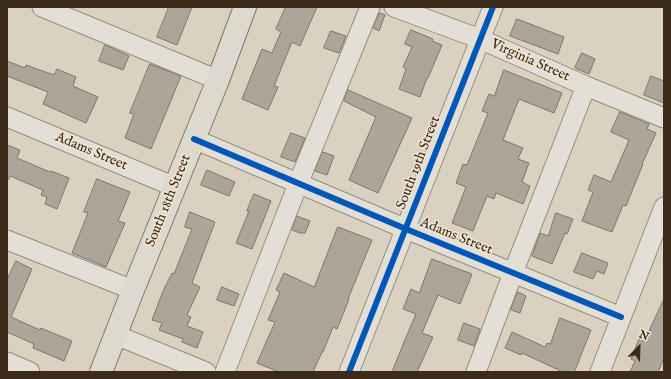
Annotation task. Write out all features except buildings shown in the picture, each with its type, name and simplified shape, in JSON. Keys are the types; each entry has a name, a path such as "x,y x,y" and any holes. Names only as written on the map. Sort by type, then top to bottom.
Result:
{"main road":[{"name":"South 18th Street","path":"101,372 218,80 245,7"}],"street":[{"path":"42,7 218,80"},
{"path":"225,372 298,184 370,7"},
{"name":"Virginia Street","path":"394,7 480,39 586,86 664,118"},
{"name":"South 19th Street","path":"349,372 493,7"},
{"path":"476,372 586,86"},
{"name":"Adams Street","path":"7,117 175,187"},
{"name":"Adams Street","path":"194,139 298,184 621,317"},
{"path":"600,372 664,207"},
{"path":"7,240 133,290"},
{"path":"116,335 206,372"},
{"path":"7,362 30,372"}],"cycle path":[{"path":"349,372 493,7"},
{"path":"194,139 406,229 621,317"}]}
